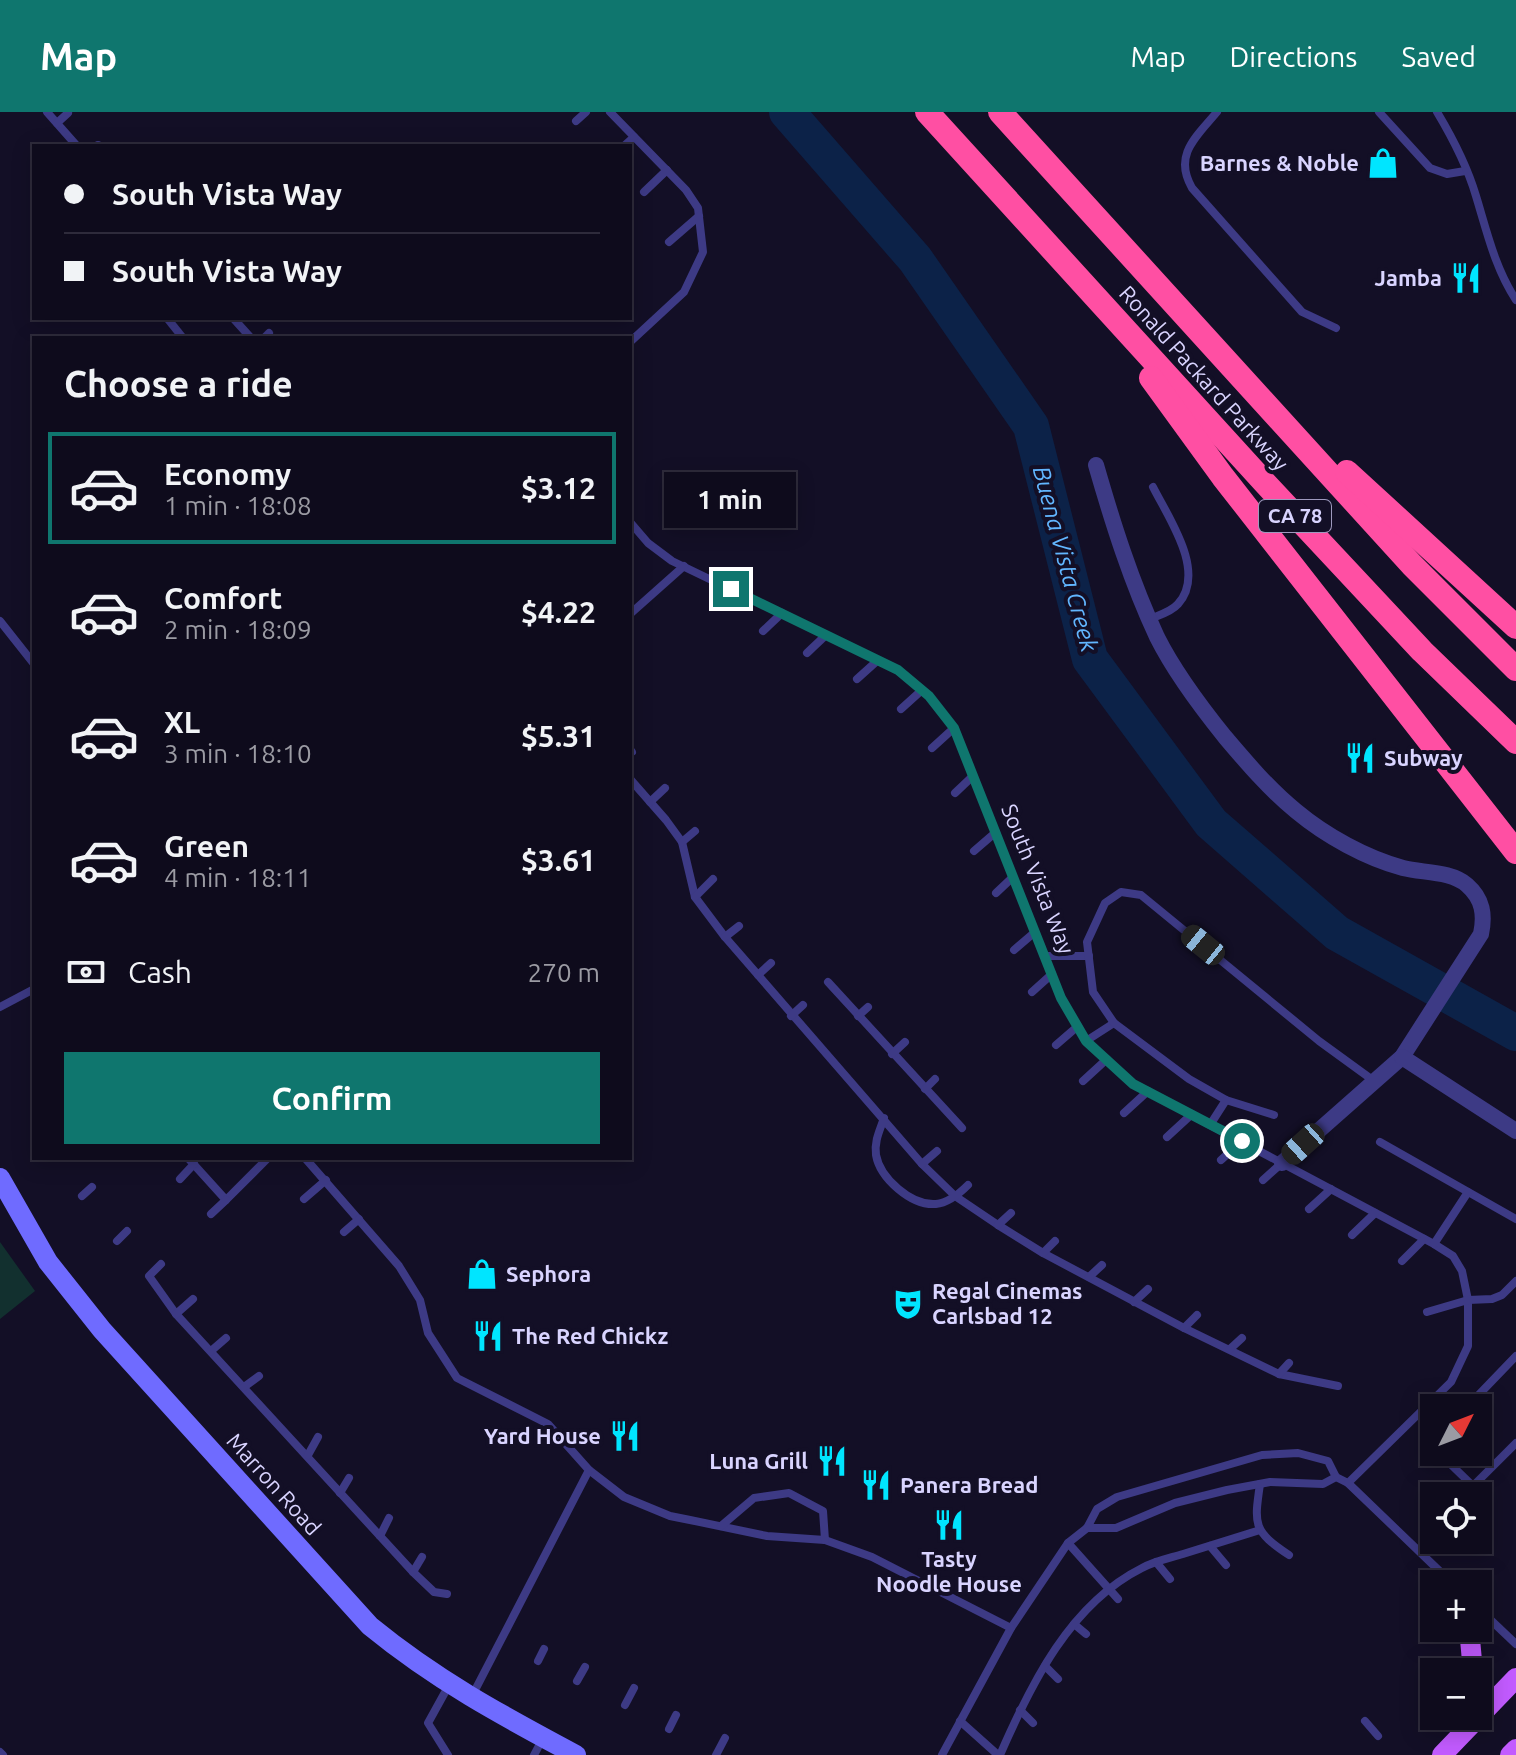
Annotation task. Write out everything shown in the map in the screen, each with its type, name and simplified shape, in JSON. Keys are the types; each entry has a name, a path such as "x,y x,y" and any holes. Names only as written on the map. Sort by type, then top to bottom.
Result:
{"highway":[{"name":"Ronald Packard Parkway","path":"927,112 1422,651 1516,742"},
{"name":"Ronald Packard Parkway","path":"1000,112 1412,565 1516,669"},
{"path":"1082,282 1223,477 1516,852"},
{"path":"1234,369 1516,627"}],"main road":[{"name":"Marron Road","path":"0,1178 48,1262 102,1330 370,1626 414,1663 471,1698 538,1746 576,1755"},
{"path":"1492,1700 1516,1678"},
{"path":"1442,1755 1463,1730"},
{"path":"1510,1755 1516,1749"}],"street":[{"path":"1096,465 1118,541 1158,639 1196,700 1249,766 1297,812 1358,851 1402,868 1447,876 1466,884 1478,898 1485,915 1481,934 1402,1057 1282,1163"},
{"path":"1402,1057 1516,1131"}],"lane":[{"path":"47,112 75,144"},
{"path":"576,121 586,112"},
{"path":"610,112 686,190 698,208 703,252 684,292 632,340"},
{"path":"1217,112 1187,149 1183,173 1192,188 1302,312 1336,328"},
{"path":"1379,112 1436,173 1465,171"},
{"path":"1437,112 1476,194 1485,232 1516,300"},
{"path":"57,123 68,113"},
{"path":"626,144 634,137"},
{"path":"644,192 667,170"},
{"path":"669,242 699,216"},
{"path":"169,320 181,336"},
{"path":"235,320 249,336"},
{"path":"1150,619 1177,606 1184,594 1188,571 1184,549 1153,487"},
{"name":"South Vista Way","path":"632,524 648,543 684,566 898,670 922,690 954,728 1061,998 1086,1041 1133,1084 1453,1256 1462,1271 1468,1300 1468,1346 1451,1382 1348,1483"},
{"path":"632,612 684,566"},
{"path":"715,605 731,589"},
{"path":"763,631 782,613"},
{"path":"0,621 32,661"},
{"path":"807,653 826,635"},
{"path":"857,679 877,661"},
{"path":"901,709 922,690"},
{"path":"932,748 954,728"},
{"path":"955,793 973,776"},
{"path":"632,781 682,842 695,897 725,937 922,1164 955,1196 1043,1253 1184,1328 1279,1374 1338,1386"},
{"path":"650,802 665,788"},
{"path":"682,842 695,831"},
{"path":"974,851 996,832"},
{"path":"996,893 1013,877"},
{"path":"695,897 713,879"},
{"path":"1274,1115 1226,1100 1189,1079 1114,1023 1093,992 1087,942 1105,903 1121,892 1141,895 1319,1041 1374,1081"},
{"path":"725,937 739,926"},
{"path":"1014,950 1035,932"},
{"path":"1045,956 1089,956"},
{"path":"758,975 771,963"},
{"path":"1032,992 1052,974"},
{"path":"828,982 962,1128"},
{"path":"0,1007 32,991"},
{"path":"791,1016 803,1005"},
{"path":"858,1016 868,1007"},
{"path":"1086,1041 1114,1023"},
{"path":"1056,1045 1078,1026"},
{"path":"892,1054 905,1042"},
{"path":"1083,1081 1107,1059"},
{"path":"925,1089 935,1079"},
{"path":"1124,1113 1148,1091"},
{"path":"1210,1125 1226,1100"},
{"path":"1167,1137 1192,1114"},
{"path":"884,1118 876,1140 876,1156 884,1174 902,1191 920,1201 937,1204 955,1196 968,1185"},
{"path":"1221,1160 1242,1141"},
{"path":"1380,1142 1516,1219"},
{"path":"922,1164 937,1151"},
{"path":"211,1214 266,1160"},
{"path":"307,1160 399,1266 420,1300 428,1333 457,1378 548,1424 589,1470 624,1497 670,1516 780,1538 825,1540 872,1557 1011,1628"},
{"path":"180,1179 191,1161 226,1200"},
{"path":"1263,1180 1282,1163"},
{"path":"304,1199 326,1180"},
{"path":"82,1196 92,1187"},
{"path":"1309,1209 1331,1189"},
{"path":"1434,1244 1468,1192"},
{"path":"998,1225 1011,1213"},
{"path":"1352,1235 1375,1213"},
{"path":"344,1232 359,1219"},
{"path":"117,1241 127,1231"},
{"path":"1402,1261 1424,1239"},
{"path":"1043,1253 1055,1241"},
{"path":"161,1264 149,1276 176,1314 413,1572 434,1592 447,1594"},
{"path":"1089,1277 1102,1265"},
{"path":"1427,1312 1468,1300 1492,1299 1502,1295 1516,1281"},
{"path":"1134,1302 1148,1289"},
{"path":"176,1314 193,1299"},
{"path":"1184,1328 1197,1315"},
{"path":"211,1351 226,1338"},
{"path":"1230,1349 1242,1338"},
{"path":"1479,1394 1516,1356"},
{"path":"1279,1374 1289,1363"},
{"path":"244,1387 259,1376"},
{"path":"308,1455 318,1437"},
{"path":"1452,1466 1473,1486 1516,1443"},
{"path":"942,1755 1011,1628 1068,1543 1087,1528 1097,1509 1117,1497 1262,1455 1298,1453 1328,1461 1336,1477 1348,1483 1438,1570"},
{"path":"471,1698 589,1470"},
{"path":"1087,1528 1116,1528 1175,1503 1260,1484 1323,1484 1336,1477"},
{"path":"340,1493 349,1478"},
{"path":"1260,1484 1255,1516 1260,1530 1272,1544 1289,1555"},
{"path":"721,1526 754,1498 789,1493 823,1511 825,1540"},
{"path":"380,1536 389,1518"},
{"path":"960,1721 999,1755 1045,1666 1074,1624 1108,1587 1145,1566 1260,1530"},
{"path":"1068,1543 1118,1599"},
{"path":"1210,1546 1226,1565"},
{"path":"413,1572 422,1557"},
{"path":"1156,1562 1170,1579"},
{"path":"1492,1621 1516,1644"},
{"path":"1074,1624 1086,1634"},
{"path":"538,1661 544,1649"},
{"path":"1045,1666 1058,1679"},
{"path":"577,1681 585,1667"},
{"path":"448,1755 428,1723 450,1685"},
{"path":"625,1705 634,1688"},
{"path":"1020,1710 1033,1723"},
{"path":"669,1729 676,1715"},
{"path":"1365,1721 1378,1736"},
{"path":"716,1755 725,1738"}],"green space":[{"path":"0,1242 35,1291 0,1319"}],"waterway":[{"name":"Buena Vista Creek","path":"787,112 915,259 1031,426 1090,659 1211,823 1337,933 1516,1033"}],"place":[{"name":"Barnes & Noble","path":"1383,163"},
{"name":"Jamba","path":"1466,278"},
{"name":"Subway","path":"1360,758"},
{"name":"Sephora","path":"482,1274"},
{"name":"Regal Cinemas Carlsbad 12","path":"908,1304"},
{"name":"The Red Chickz","path":"488,1336"},
{"name":"Yard House","path":"625,1436"},
{"name":"Luna Grill","path":"832,1461"},
{"name":"Panera Bread","path":"876,1485"},
{"name":"Tasty Noodle House","path":"949,1525"}],"route":[{"path":"731,589 898,670 929,696 954,728 1061,998 1086,1041 1133,1084 1242,1141"}]}
